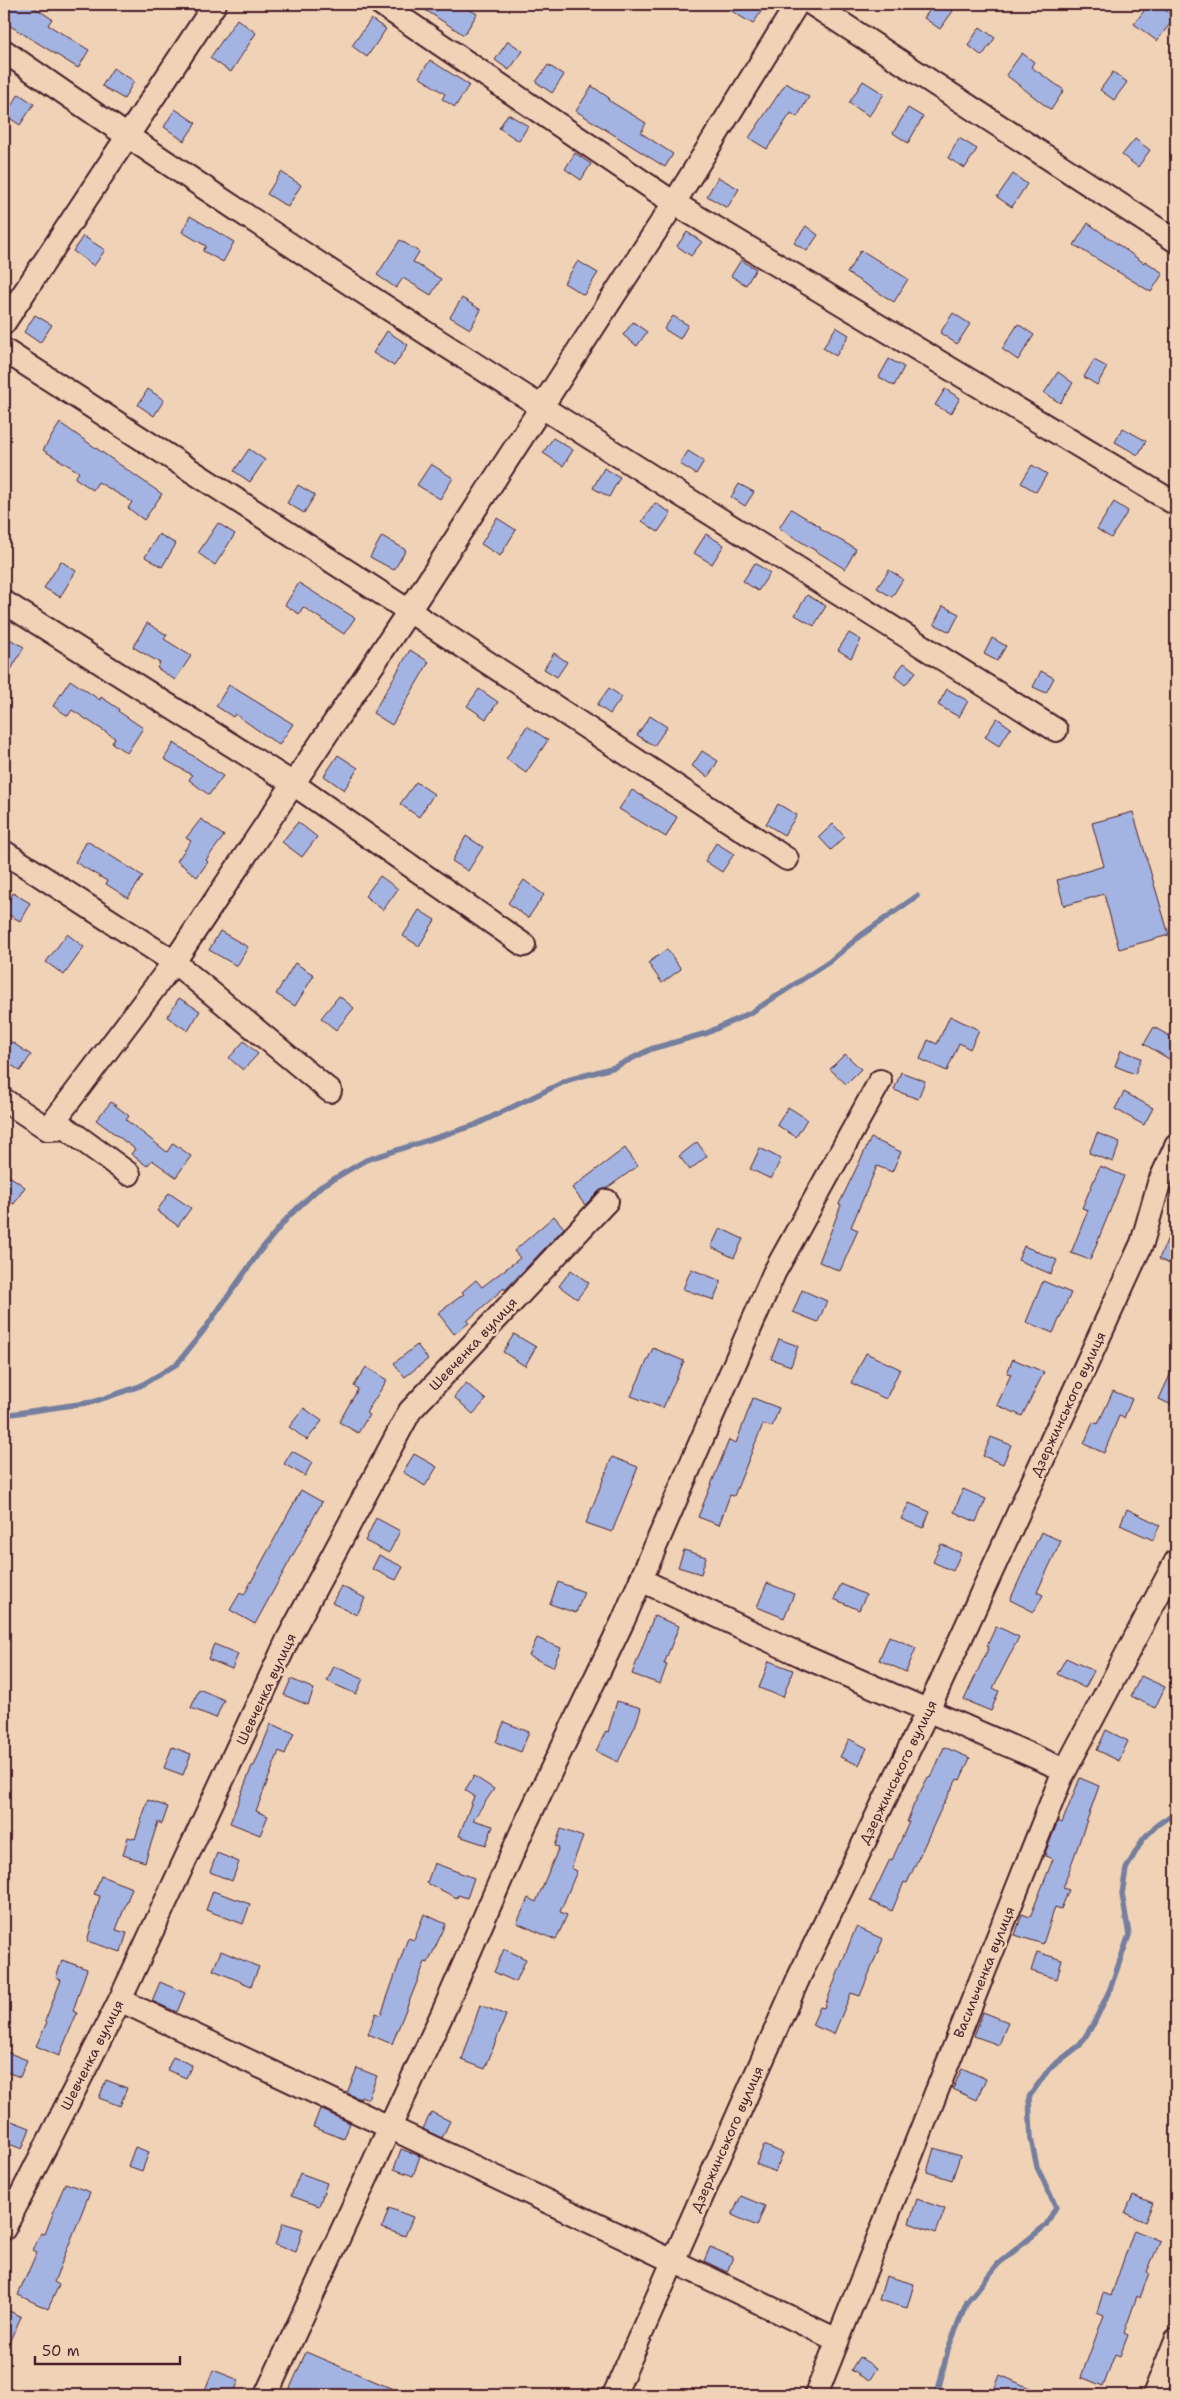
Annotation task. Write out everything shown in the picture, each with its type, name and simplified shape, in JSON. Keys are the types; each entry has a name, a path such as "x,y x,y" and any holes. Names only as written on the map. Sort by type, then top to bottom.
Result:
{"street":[{"path":"4,323 215,4"},
{"path":"381,4 674,203 1176,504"},
{"path":"48,1129 174,962 292,783 409,611 540,406 674,203 797,4"},
{"path":"812,4 1176,241"},
{"path":"4,51 127,137 540,406 1056,730"},
{"path":"4,350 409,611 787,859"},
{"path":"4,602 292,783 524,945"},
{"path":"4,852 174,962 330,1091"},
{"path":"266,2395 390,2129 522,1831 640,1580 774,1273 880,1081"},
{"path":"4,1100 48,1129 66,1128 129,1174"},
{"name":"Дзержинського вулиця","path":"614,2395 800,1977 928,1710 1142,1243 1159,1182 1176,1146"},
{"name":"Шевченка вулиця","path":"4,2229 120,2000 288,1639 410,1411 607,1201"},
{"name":"Васильченка вулиця","path":"816,2395 1065,1770 1176,1561"},
{"path":"640,1580 805,1657 1065,1770"},
{"path":"120,2000 390,2129 673,2260 837,2340"},
{"path":"1154,2395 1176,2340"}],"building":[{"path":"4,4 29,4 52,19 48,25 89,50 78,68 4,22"},
{"path":"416,4 460,4 477,14 464,35"},
{"path":"720,4 753,4 762,10 753,24"},
{"path":"934,4 943,4 953,11 940,29 924,18"},
{"path":"1149,4 1157,4 1175,17 1157,41 1134,24"},
{"path":"237,19 256,33 231,72 210,58"},
{"path":"371,19 386,29 367,57 352,46"},
{"path":"980,27 995,38 982,56 968,45"},
{"path":"508,41 523,51 509,70 495,60"},
{"path":"1022,53 1034,62 1031,67 1064,90 1051,110 1006,75"},
{"path":"430,60 469,85 455,107 442,99 445,94 419,77"},
{"path":"548,65 564,75 552,93 536,82"},
{"path":"113,68 134,81 124,99 102,86"},
{"path":"1113,72 1127,82 1114,100 1100,90"},
{"path":"863,81 884,94 869,116 849,103"},
{"path":"786,83 809,97 797,117 791,113 767,149 749,138"},
{"path":"592,86 609,98 608,100 646,123 641,133 673,154 665,167 576,111"},
{"path":"19,94 34,104 20,125 5,115"},
{"path":"908,108 923,117 908,143 893,133"},
{"path":"175,109 196,123 184,141 164,127"},
{"path":"508,114 528,126 519,141 499,128"},
{"path":"959,138 977,149 965,168 948,158"},
{"path":"1135,139 1150,150 1138,167 1122,155"},
{"path":"575,153 591,164 581,180 565,169"},
{"path":"281,172 301,185 288,207 267,194"},
{"path":"1013,174 1027,184 1012,207 997,197"},
{"path":"718,177 739,189 727,208 707,196"},
{"path":"190,216 234,242 223,262 203,251 206,246 182,232"},
{"path":"1088,223 1144,263 1145,261 1163,273 1151,292 1074,245"},
{"path":"806,226 818,235 807,251 794,243"},
{"path":"687,232 702,242 691,256 677,246"},
{"path":"83,236 105,250 94,266 73,251"},
{"path":"400,240 419,252 413,262 441,279 431,295 403,278 396,288 377,275"},
{"path":"861,250 908,279 894,302 847,273"},
{"path":"741,260 756,269 746,285 731,276"},
{"path":"578,261 598,273 584,295 564,283"},
{"path":"462,298 481,310 470,329 450,317"},
{"path":"953,313 970,324 957,344 940,333"},
{"path":"35,315 52,325 40,343 24,332"},
{"path":"673,316 688,325 680,339 664,329"},
{"path":"633,322 647,332 637,346 623,335"},
{"path":"1018,324 1034,335 1018,360 1002,349"},
{"path":"836,327 849,335 836,356 823,348"},
{"path":"387,331 408,345 394,366 373,353"},
{"path":"889,359 904,367 894,386 879,377"},
{"path":"1094,360 1107,367 1097,385 1084,377"},
{"path":"1058,372 1073,383 1060,403 1044,393"},
{"path":"148,389 164,400 154,416 138,405"},
{"path":"945,389 960,398 951,414 935,405"},
{"path":"60,423 162,494 144,520 128,508 132,502 98,482 93,490 75,478 79,472 43,450"},
{"path":"1123,428 1146,441 1138,455 1115,442"},
{"path":"553,438 573,450 563,466 543,453"},
{"path":"249,449 265,460 250,482 234,471"},
{"path":"688,451 704,461 696,474 680,464"},
{"path":"431,464 453,478 440,499 417,485"},
{"path":"1032,465 1047,474 1036,492 1021,483"},
{"path":"604,468 620,477 609,497 593,488"},
{"path":"739,484 754,492 745,506 731,497"},
{"path":"298,485 315,495 304,513 287,503"},
{"path":"1114,502 1128,511 1111,538 1097,529"},
{"path":"655,503 671,513 658,532 642,521"},
{"path":"791,509 821,527 820,529 856,549 845,569 779,528"},
{"path":"497,518 516,530 500,556 481,544"},
{"path":"218,523 235,534 215,565 198,553"},
{"path":"159,534 176,544 162,567 145,557"},
{"path":"706,534 724,545 712,564 694,553"},
{"path":"382,536 406,550 394,570 370,557"},
{"path":"61,561 76,571 60,597 44,588"},
{"path":"755,563 770,573 758,591 743,581"},
{"path":"889,570 903,579 892,597 877,588"},
{"path":"299,583 355,618 344,634 303,607 299,614 285,605"},
{"path":"807,595 826,606 814,626 795,615"},
{"path":"943,606 959,614 950,632 934,624"},
{"path":"147,623 167,635 164,639 191,656 175,680 157,668 160,663 133,647"},
{"path":"849,633 861,640 851,658 838,650"},
{"path":"4,636 24,647 4,682"},
{"path":"992,638 1006,646 997,661 984,654"},
{"path":"410,650 429,662 392,725 373,713"},
{"path":"554,653 567,662 557,677 544,669"},
{"path":"904,663 916,672 905,685 894,676"},
{"path":"1041,671 1054,678 1046,693 1033,687"},
{"path":"70,680 100,700 101,697 143,728 127,753 112,743 115,738 72,710 68,716 53,706"},
{"path":"229,685 293,724 279,745 235,714 233,717 216,706"},
{"path":"609,688 622,697 610,714 597,705"},
{"path":"479,689 498,702 486,719 467,706"},
{"path":"947,689 968,701 959,717 938,705"},
{"path":"650,716 667,727 654,746 637,735"},
{"path":"997,718 1011,728 999,746 985,737"},
{"path":"527,726 548,740 526,773 506,759"},
{"path":"174,743 223,776 209,795 189,780 192,775 164,759"},
{"path":"702,751 718,761 708,777 692,766"},
{"path":"338,755 358,768 344,790 324,776"},
{"path":"416,782 434,794 419,817 400,804"},
{"path":"632,790 677,817 666,837 619,809"},
{"path":"778,804 797,815 784,835 766,824"},
{"path":"1133,812 1169,935 1119,949 1104,894 1064,906 1057,880 1104,866 1092,823"},
{"path":"201,819 224,836 206,860 208,862 197,877 177,861 191,841 186,838"},
{"path":"298,822 317,837 302,857 282,842"},
{"path":"833,824 845,837 831,850 819,837"},
{"path":"466,836 483,847 468,871 452,861"},
{"path":"87,841 143,876 128,898 106,884 107,881 75,862"},
{"path":"716,843 734,854 722,872 705,861"},
{"path":"380,876 398,889 383,910 365,896"},
{"path":"524,880 544,895 528,918 508,903"},
{"path":"13,893 30,903 20,921 4,912"},
{"path":"419,910 435,920 419,946 403,936"},
{"path":"220,931 248,947 237,966 209,950"},
{"path":"67,934 84,947 64,975 46,962"},
{"path":"667,949 681,969 662,983 648,963"},
{"path":"295,963 314,975 295,1006 276,994"},
{"path":"339,996 354,1008 336,1030 321,1018"},
{"path":"179,998 200,1011 188,1031 167,1017"},
{"path":"950,1016 979,1030 970,1049 959,1043 947,1071 920,1059 928,1040 937,1044"},
{"path":"1154,1027 1176,1040 1176,1047 1169,1059 1144,1044"},
{"path":"4,1037 31,1055 20,1071 4,1060"},
{"path":"244,1041 258,1054 243,1070 229,1058"},
{"path":"1121,1050 1141,1058 1135,1074 1115,1066"},
{"path":"845,1054 861,1069 846,1084 830,1069"},
{"path":"901,1072 925,1081 918,1099 894,1090"},
{"path":"1124,1092 1153,1108 1144,1125 1115,1109"},
{"path":"111,1102 129,1116 126,1120 167,1152 173,1143 191,1156 176,1177 152,1160 147,1166 131,1154 135,1149 96,1120"},
{"path":"788,1107 807,1119 796,1137 777,1125"},
{"path":"1097,1133 1120,1142 1113,1162 1089,1153"},
{"path":"871,1138 901,1152 892,1172 877,1166 851,1227 858,1230 840,1271 819,1262 841,1205 839,1204"},
{"path":"697,1142 707,1156 690,1170 679,1156"},
{"path":"625,1148 638,1166 607,1188 598,1192 585,1205 572,1188"},
{"path":"760,1148 781,1159 771,1179 750,1169"},
{"path":"1100,1166 1124,1176 1090,1260 1071,1253 1088,1210 1082,1208"},
{"path":"4,1172 25,1187 14,1204 4,1198"},
{"path":"169,1193 191,1208 178,1226 157,1211"},
{"path":"554,1216 564,1228 505,1290 504,1288 467,1321 469,1323 454,1334 438,1313 464,1294 462,1292 476,1280 482,1287 520,1258 514,1251"},
{"path":"1176,1219 1176,1267 1159,1259"},
{"path":"720,1228 743,1239 734,1258 711,1247"},
{"path":"1024,1246 1057,1260 1051,1274 1018,1260"},
{"path":"691,1269 721,1281 714,1300 683,1289"},
{"path":"571,1270 589,1283 577,1299 559,1286"},
{"path":"1043,1281 1071,1293 1053,1333 1026,1322"},
{"path":"802,1290 827,1301 818,1322 793,1312"},
{"path":"514,1334 536,1347 525,1366 503,1352"},
{"path":"779,1339 798,1346 791,1366 771,1359"},
{"path":"417,1345 428,1359 405,1377 394,1363"},
{"path":"653,1348 684,1361 663,1408 631,1396"},
{"path":"866,1353 900,1369 886,1399 851,1383"},
{"path":"1013,1359 1044,1372 1022,1416 997,1405 1011,1374 1007,1373"},
{"path":"1176,1362 1176,1407 1159,1399"},
{"path":"366,1367 387,1380 366,1413 369,1415 358,1433 339,1422 358,1389 354,1386"},
{"path":"466,1383 486,1400 473,1414 454,1397"},
{"path":"1113,1391 1132,1399 1124,1418 1119,1416 1104,1453 1084,1444 1093,1422 1098,1424"},
{"path":"753,1398 779,1408 772,1427 763,1424 734,1496 730,1495 719,1525 698,1517 729,1440 736,1443"},
{"path":"304,1408 322,1421 307,1440 289,1427"},
{"path":"991,1437 1011,1445 1003,1464 983,1456"},
{"path":"292,1451 312,1462 305,1476 284,1464"},
{"path":"414,1454 437,1467 425,1486 403,1472"},
{"path":"612,1457 638,1467 612,1532 586,1523"},
{"path":"963,1489 986,1499 976,1522 954,1512"},
{"path":"301,1490 322,1502 255,1624 230,1610 240,1593 244,1595"},
{"path":"909,1503 930,1512 923,1528 901,1519"},
{"path":"1127,1509 1160,1525 1153,1540 1120,1525"},
{"path":"376,1518 400,1531 389,1553 365,1541"},
{"path":"1041,1532 1061,1541 1037,1592 1043,1595 1034,1612 1010,1600"},
{"path":"941,1544 961,1553 953,1571 933,1562"},
{"path":"684,1550 706,1557 701,1574 678,1567"},
{"path":"379,1555 403,1567 396,1580 372,1569"},
{"path":"558,1582 584,1592 576,1613 550,1604"},
{"path":"767,1583 794,1594 784,1618 757,1607"},
{"path":"841,1584 866,1595 859,1610 834,1599"},
{"path":"341,1586 365,1598 357,1615 332,1603"},
{"path":"654,1616 679,1626 664,1664 667,1665 660,1684 632,1674"},
{"path":"996,1626 1019,1637 993,1688 999,1691 991,1711 964,1700 989,1647 987,1646"},
{"path":"889,1636 916,1648 906,1672 879,1660"},
{"path":"537,1638 561,1648 553,1667 529,1656"},
{"path":"214,1644 238,1654 232,1669 208,1659"},
{"path":"1066,1658 1094,1671 1085,1688 1057,1674"},
{"path":"769,1661 793,1670 783,1697 759,1688"},
{"path":"334,1666 363,1679 356,1694 327,1681"},
{"path":"1141,1676 1165,1687 1155,1708 1131,1696"},
{"path":"291,1679 314,1689 308,1705 284,1695"},
{"path":"199,1689 224,1700 216,1718 191,1708"},
{"path":"617,1701 641,1708 636,1724 618,1762 596,1751 606,1731 608,1732"},
{"path":"504,1722 529,1732 521,1752 496,1742"},
{"path":"271,1724 294,1733 285,1754 279,1751 256,1811 268,1816 260,1835 230,1823"},
{"path":"1106,1730 1128,1741 1119,1761 1097,1750"},
{"path":"849,1739 867,1748 859,1765 840,1757"},
{"path":"172,1747 191,1754 183,1775 164,1768"},
{"path":"944,1747 970,1758 960,1780 957,1779 942,1807 907,1883 904,1882 892,1911 870,1901 890,1859 892,1860 909,1822 907,1822 914,1804 928,1777 931,1778"},
{"path":"474,1776 494,1789 473,1820 493,1826 486,1845 459,1836 474,1796 465,1790"},
{"path":"1080,1778 1099,1786 1063,1888 1069,1890 1061,1909 1055,1907 1043,1944 1015,1935 1022,1914 1030,1917 1053,1859 1045,1856 1046,1851 1058,1821 1062,1823"},
{"path":"148,1800 168,1807 162,1824 158,1822 145,1862 123,1855 128,1837 135,1839"},
{"path":"561,1829 583,1837 571,1868 577,1871 560,1912 567,1915 556,1940 517,1923 528,1898 536,1902 559,1847 555,1846"},
{"path":"217,1853 239,1862 232,1881 210,1872"},
{"path":"434,1863 474,1878 467,1898 458,1895 457,1898 427,1883"},
{"path":"101,1876 132,1888 116,1930 127,1933 121,1952 87,1941 100,1896 94,1894"},
{"path":"213,1891 250,1904 243,1924 206,1910"},
{"path":"424,1914 446,1924 428,1963 425,1962 392,2044 368,2034 376,2013 381,2015 408,1938 414,1940"},
{"path":"856,1927 883,1939 860,1996 851,1993 834,2034 812,2025 820,2007 824,2008"},
{"path":"504,1949 526,1959 516,1982 494,1972"},
{"path":"221,1951 259,1967 251,1986 213,1970"},
{"path":"1037,1952 1062,1960 1057,1979 1031,1971"},
{"path":"62,1960 87,1969 73,2011 77,2013 59,2056 36,2046 47,2022 45,2021 61,1980 56,1978"},
{"path":"160,1982 185,1993 177,2012 152,2001"},
{"path":"480,2005 506,2015 485,2069 462,2060"},
{"path":"983,2012 1008,2022 999,2045 974,2036"},
{"path":"4,2051 27,2060 20,2077 4,2071"},
{"path":"173,2057 192,2065 186,2078 167,2070"},
{"path":"357,2068 377,2076 368,2099 361,2096 360,2099 347,2093"},
{"path":"962,2068 986,2079 976,2100 953,2089"},
{"path":"106,2080 127,2088 120,2106 99,2098"},
{"path":"320,2109 350,2123 344,2139 313,2127"},
{"path":"431,2112 450,2121 442,2138 423,2129"},
{"path":"4,2118 30,2128 22,2149 4,2142"},
{"path":"764,2145 783,2153 775,2172 756,2164"},
{"path":"135,2147 149,2152 142,2171 128,2166"},
{"path":"934,2148 960,2156 952,2180 927,2172"},
{"path":"401,2149 420,2156 413,2176 394,2169"},
{"path":"300,2173 327,2183 319,2206 291,2196"},
{"path":"65,2183 90,2192 54,2282 59,2285 48,2309 18,2295 37,2252 33,2250 41,2233 45,2234"},
{"path":"1133,2195 1153,2203 1145,2222 1125,2213"},
{"path":"741,2196 765,2206 757,2226 732,2215"},
{"path":"917,2199 945,2209 936,2233 909,2223"},
{"path":"389,2208 413,2217 405,2236 382,2228"},
{"path":"283,2223 303,2229 296,2252 275,2245"},
{"path":"1134,2230 1160,2241 1147,2272 1149,2273 1140,2298 1137,2296 1124,2333 1128,2335 1120,2356 1115,2354 1103,2386 1081,2377 1104,2315 1097,2312 1103,2293 1111,2296"},
{"path":"710,2247 733,2257 727,2272 704,2261"},
{"path":"886,2276 914,2284 907,2308 879,2300"},
{"path":"4,2308 21,2317 4,2353"},
{"path":"306,2352 407,2395 287,2395"},
{"path":"859,2357 877,2368 869,2381 851,2370"},
{"path":"213,2370 239,2380 233,2395 203,2395"},
{"path":"1000,2375 1046,2395 992,2395"}],"waterway":[{"path":"4,1415 93,1402 140,1386 177,1364 204,1330 260,1251 289,1216 320,1187 366,1160 475,1125 568,1080 615,1067 651,1049 707,1033 752,1012 829,962 860,936 917,896"},
{"path":"937,2395 948,2349 967,2302 998,2264 1046,2225 1056,2207 1037,2167 1031,2139 1029,2097 1049,2069 1080,2045 1094,2023 1110,1989 1129,1935 1122,1894 1126,1869 1143,1839 1157,1825 1176,1812"}]}
